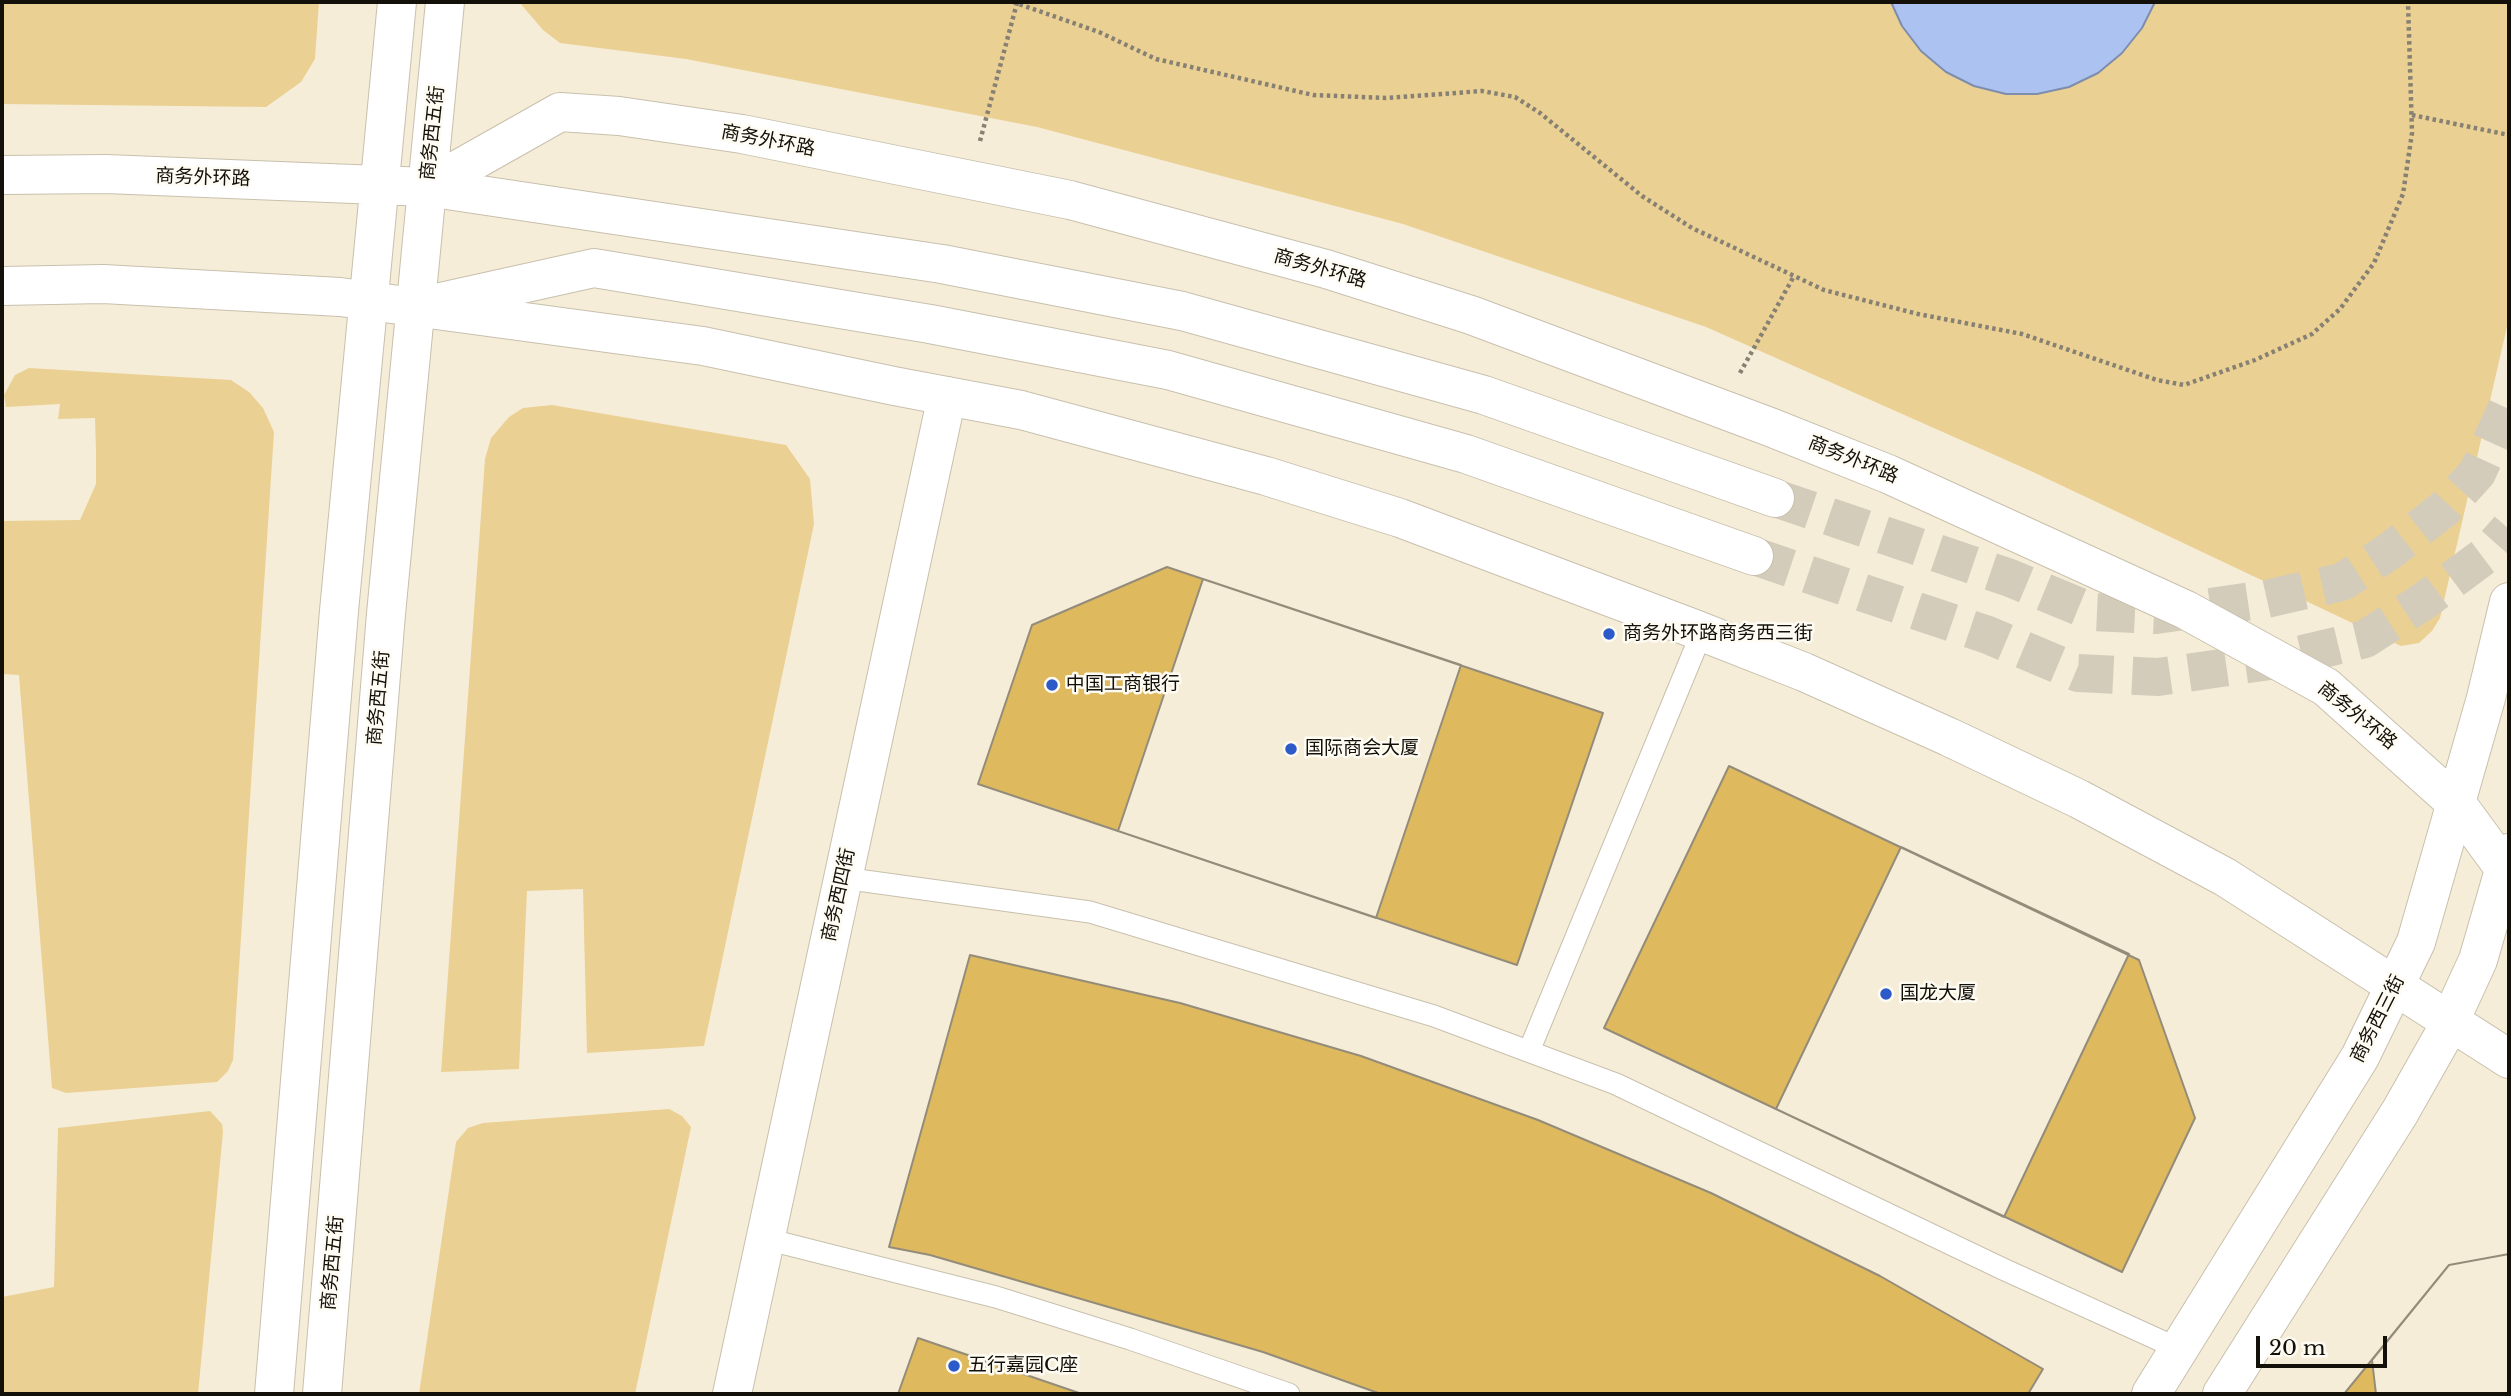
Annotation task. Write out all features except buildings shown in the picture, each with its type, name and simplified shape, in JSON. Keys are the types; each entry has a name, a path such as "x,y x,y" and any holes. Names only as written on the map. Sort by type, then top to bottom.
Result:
{"street":[{"path":"274,1394 339,611 397,2"},
{"name":"商务西五街","path":"322,1394 386,614 445,2"},
{"name":"商务外环路","path":"2,175 106,173 428,187 560,112 619,116 742,134 1070,200 1326,269 1471,315 1888,474 2186,610 2326,687 2456,803 2508,866"},
{"path":"428,187 942,264 1182,311 1484,395 1774,498"},
{"path":"416,307 594,268 930,324 1168,370 1466,454 1754,556"},
{"path":"2,286 103,284 369,301 703,346 1021,410 1266,476 1400,518 1804,672 2079,799 2225,877 2509,1059"},
{"name":"商务西四街","path":"732,1394 947,396"},
{"name":"商务西三街","path":"2151,1394 2360,1058 2416,943 2486,698 2509,602"},
{"path":"2222,1394 2400,1112 2450,1021 2478,960 2508,866"}],"lane":[{"path":"1529,1051 1702,632"},
{"path":"843,878 1090,912 1434,1016 1616,1084 2003,1269 2179,1349"},
{"path":"766,1239 996,1297 1130,1339 1289,1394"}],"path":[{"path":"969,181 1015,2 1099,32 1156,59 1313,95 1386,98 1482,91 1515,97 1540,113 1642,196 1692,228 1824,290 1964,324 2022,334 2157,380 2185,385 2255,360 2312,334 2340,309 2362,283 2388,234 2403,194 2412,133 2408,2"},
{"path":"2412,115 2509,135"},
{"path":"1720,408 1794,276"}],"shaded area":[{"path":"2,2 319,2 315,59 301,82 266,107 2,104"},
{"path":"519,2 2509,2 2509,318 2440,618 2432,631 2419,643 2401,646 2033,472 1706,327 1403,224 1037,127 686,59 560,43 543,30"},
{"path":"29,368 231,380 249,392 263,408 274,432 233,1060 228,1071 217,1082 66,1093 52,1088 19,675 2,674 2,521 80,520 96,484 95,418 58,419 60,404 6,407 4,395 15,375"},
{"path":"552,405 786,445 810,479 814,524 704,1046 587,1053 583,889 527,891 519,1069 441,1072 485,459 491,438 509,417 523,408"},
{"path":"669,1109 682,1116 691,1127 635,1394 419,1394 456,1142 468,1128 483,1123"},
{"path":"210,1111 222,1124 223,1132 198,1394 2,1394 2,1297 54,1287 58,1128"}],"water":[{"path":"1891,2 2155,2 2142,28 2122,53 2098,73 2069,87 2037,94 2006,94 1974,86 1946,72 1921,51 1902,26"}],"tunnel":[{"path":"1775,498 2010,578 2092,612 2156,615 2266,599 2342,582 2390,551 2445,508 2477,473 2509,403"},
{"path":"1754,556 1988,635 2078,673 2158,677 2277,660 2365,639 2424,601 2487,554 2509,529"}],"place":[{"name":"商务外环路商务西三街","path":"1609,634"},
{"name":"中国工商银行","path":"1052,685"},
{"name":"国际商会大厦","path":"1291,749"},
{"name":"国龙大厦","path":"1886,994"},
{"name":"五行嘉园C座","path":"954,1366"}]}
